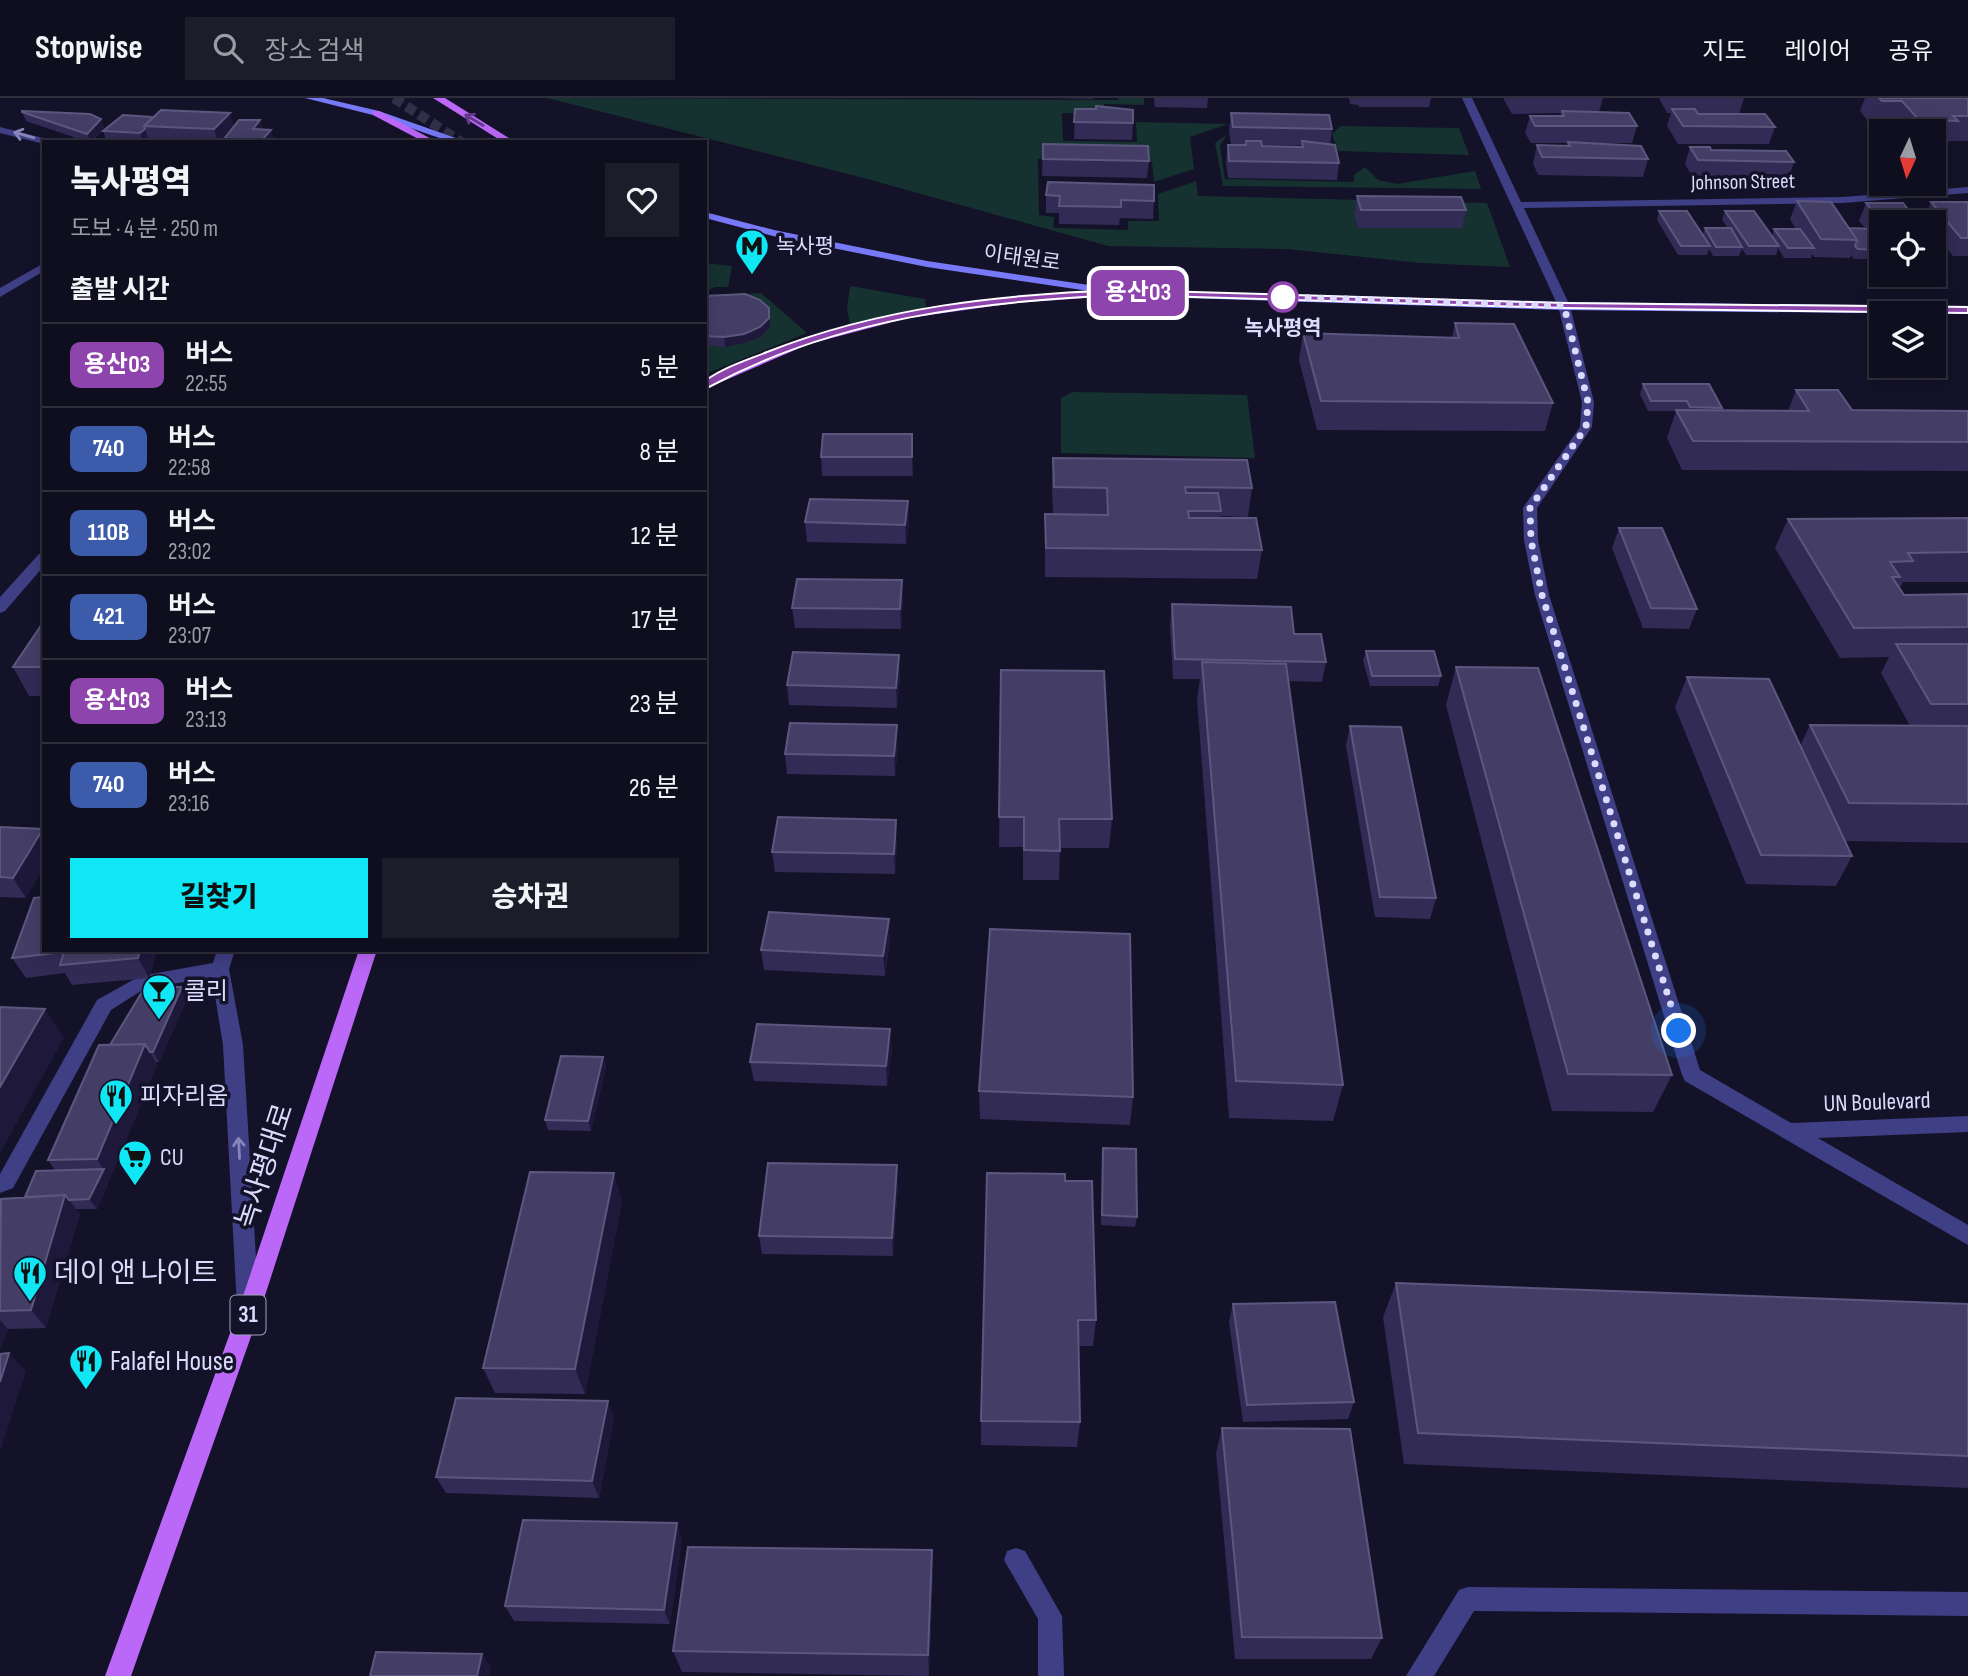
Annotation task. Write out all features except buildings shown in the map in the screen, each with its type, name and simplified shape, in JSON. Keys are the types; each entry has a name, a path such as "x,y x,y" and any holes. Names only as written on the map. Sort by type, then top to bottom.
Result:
{"main road":[{"path":"310,98 376,113 456,140"},
{"path":"438,98 507,140"},
{"path":"376,113 428,140"},
{"name":"이태원로","path":"707,216 773,233 927,264 1124,292 1564,306 1968,310"},
{"path":"707,384 737,368 801,342 885,318 977,302 1124,292"},
{"name":"녹사평대로","path":"118,1676 248,1314 367,952"}],"street":[{"path":"1467,98 1564,306 1588,402 1586,427 1530,508 1531,540 1542,595 1692,1075 1968,1236"},
{"path":"0,130 42,141"},
{"name":"Johnson Street","path":"1518,205 1843,200 1968,190"},
{"path":"0,294 5,285 42,267"},
{"path":"0,608 6,597 42,559"},
{"path":"0,1184 6,1182 104,1004 140,983 223,960 233,1045 248,1314"},
{"name":"UN Boulevard","path":"1789,1131 1968,1125"},
{"path":"1016,1560 1050,1616 1051,1676"},
{"path":"1419,1676 1468,1599 1968,1604"}],"green space":[{"path":"547,98 1144,98 1144,105 1104,104 1105,114 1062,113 1063,141 1137,142 1136,122 1228,124 1190,137 1194,169 1154,182 1152,162 1038,159 1039,215 1054,217 1053,228 1128,230 1128,221 1159,221 1158,194 1196,181 1198,196 1487,203 1510,267 1421,263 1287,249 1108,246 864,178"},
{"path":"1341,126 1459,128 1469,155 1338,151 1332,134"},
{"path":"1226,135 1220,146 1225,179 1354,182 1354,175 1365,167 1378,180 1397,184 1475,171 1481,189 1223,186 1215,143"},
{"path":"707,263 732,266 728,287 715,287 707,291"},
{"path":"850,286 925,299 926,308 851,327 847,309"},
{"path":"761,293 807,333 707,373 707,298"},
{"path":"1073,392 1247,395 1255,458 1061,453 1061,398"}],"tunnel":[{"path":"394,98 458,140"}],"bus line":[{"name":"용산03","path":"707,384 737,368 801,342 885,318 977,302 1068,295 1124,292 1564,306 1968,310"}],"place":[{"name":"녹사평","path":"752,276"},
{"name":"녹사평역","path":"1283,297"},
{"name":"콜리","path":"159,1021"},
{"name":"피자리움","path":"116,1126"},
{"name":"CU","path":"135,1187"},
{"name":"데이 앤 나이트","path":"30,1303"},
{"name":"Falafel House","path":"86,1391"}],"route":[{"path":"1283,297 1564,306 1588,402 1586,427 1546,481 1530,508 1531,540 1542,595 1679,1031"}]}
